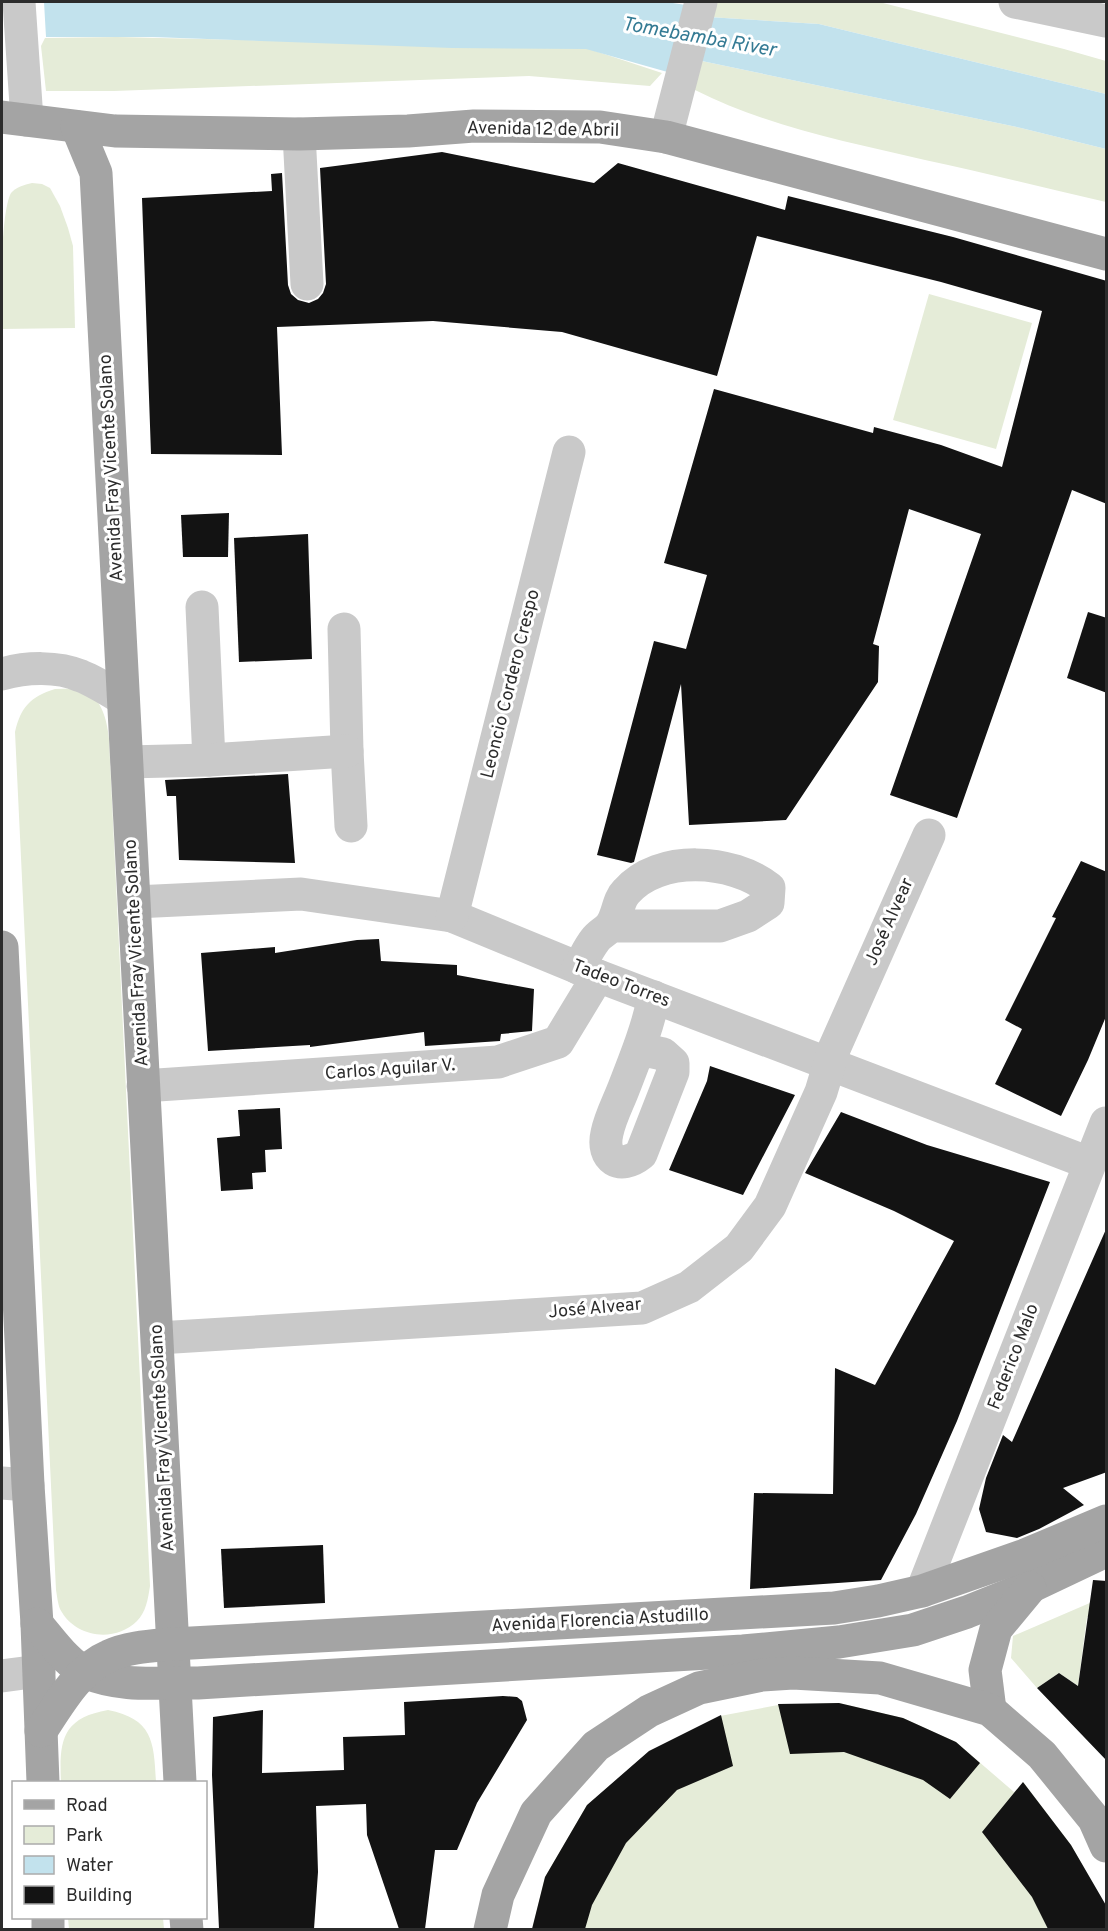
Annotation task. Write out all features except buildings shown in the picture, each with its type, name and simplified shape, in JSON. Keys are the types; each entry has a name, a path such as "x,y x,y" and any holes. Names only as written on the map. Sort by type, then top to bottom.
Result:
{"main road":[{"name":"Avenida 12 de Abril","path":"10,120 115,131 299,134 408,131 474,126 600,127 666,137 1107,254"},
{"name":"Avenida Fray Vicente Solano","path":"77,127 96,173 180,1781"},
{"path":"2,947 14,1484 37,1623 43,1781"},
{"name":"Avenida Florencia Astudillo","path":"41,1731 65,1695 85,1672 109,1656 138,1648 173,1644 845,1606 922,1591 1034,1551 1107,1521"},
{"name":"Avenida Florencia Astudillo","path":"37,1623 64,1655 85,1672 139,1684 258,1680 743,1651 840,1642 913,1630 967,1612 1034,1585 1107,1551"},
{"path":"990,1710 985,1670 996,1629 1034,1585"},
{"path":"762,1676 804,1609"},
{"path":"490,1929 498,1895 536,1813 596,1746 649,1711 699,1688 762,1676 793,1673 880,1678 990,1710 1042,1755 1094,1819 1107,1846"}],"street":[{"path":"10,120 25,75 19,2"},
{"path":"666,137 700,2"},
{"path":"1016,2 1107,21"},
{"path":"299,134 307,284"},
{"name":"Leoncio Cordero Crespo","path":"452,916 569,452"},
{"path":"202,607 209,760"},
{"path":"344,628 351,826"},
{"path":"2,674 10,671 49,669 81,675 123,699"},
{"path":"127,762 209,760 347,751"},
{"name":"José Alvear","path":"158,1338 642,1308 689,1287 739,1248 770,1206 820,1092 831,1064 834,1048 929,835"},
{"name":"Tadeo Torres","path":"135,902 301,894 452,916 654,998 1089,1163"},
{"name":"Carlos Aguilar V.","path":"143,1086 498,1062 558,1042 588,972 596,939 611,926"},
{"path":"639,1049 663,1054 673,1063 674,1072 640,1154 632,1162 620,1162 609,1157 605,1148 607,1132 646,1030 654,998"},
{"path":"620,1098 658,1110"},
{"name":"Federico Malo","path":"922,1591 1089,1163 1107,1123"},
{"path":"2,1676 39,1671"}],"green space":[{"path":"712,2 879,2 1106,61 1106,94 819,24 708,17"},
{"path":"117,37 586,48 662,73 650,86 529,76 114,91 46,91 41,46 45,38"},
{"path":"697,60 1021,128 1106,149 1106,202 807,132 750,114 695,90"},
{"path":"32,183 50,188 68,228 73,246 75,328 2,329 2,258 7,204 13,191 20,186"},
{"path":"929,294 1032,323 996,449 893,420"},
{"path":"55,689 79,689 93,696 107,723 109,739 150,1586 145,1609 137,1621 128,1628 107,1635 85,1631 67,1619 60,1609 56,1590 15,732 20,716 28,704"},
{"path":"1106,1596 1106,1616 1087,1617 1078,1686 1059,1673 1037,1688 1011,1658 1013,1636"},
{"path":"839,1703 903,1718 956,1742 1014,1792 1024,1783 1071,1845 1106,1907 1106,1930 532,1930 545,1877 587,1805 720,1716 778,1705"},
{"path":"108,1710 134,1719 142,1726 152,1744 156,1781 61,1781 61,1755 66,1734 72,1725 93,1714"},
{"path":"68,1919 163,1919 164,1929 69,1929"}],"water":[{"path":"44,2 666,2 686,5 671,73 586,49 452,48 152,37 46,37"},
{"path":"708,17 819,24 1106,94 1106,149 1021,128 697,60"}],"water label":[{"name":"Tomebamba River","path":"699,38"}]}
